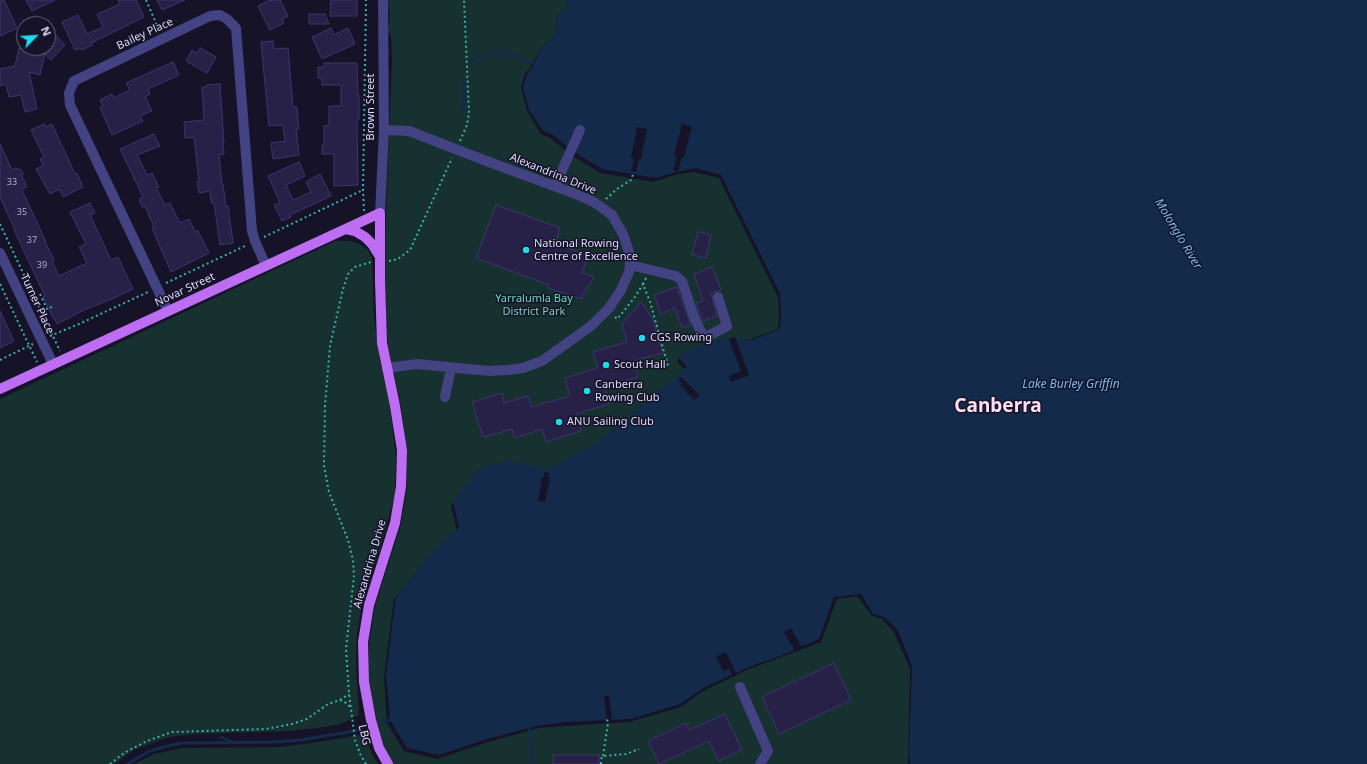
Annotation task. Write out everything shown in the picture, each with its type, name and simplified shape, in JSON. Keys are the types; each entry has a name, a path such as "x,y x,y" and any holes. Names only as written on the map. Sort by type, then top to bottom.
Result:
{"main road":[{"name":"Novar Street","path":"0,389 380,213"},
{"name":"Alexandrina Drive","path":"380,213 382,343 395,406 402,450 402,487 395,523 369,605 363,642 364,682 371,720 380,748 388,764"},
{"path":"346,229 355,231 365,237 372,244 380,257"}],"street":[{"name":"Brown Street","path":"380,213 384,130 383,0"},
{"name":"Bailey Place","path":"168,311 70,105 69,93 74,81 210,16 220,15 227,19 236,28 252,231 266,266"},
{"name":"Alexandrina Drive","path":"384,130 409,131 594,202 612,215 623,234 629,252 630,265 629,272 621,290 609,308 591,326 542,361 523,368 489,371 417,364 387,368"},
{"path":"554,186 580,130"},
{"name":"Turner Place","path":"0,253 40,340 53,364"},
{"path":"630,265 676,276 682,281 694,317 703,336 708,336 727,326 718,297"},
{"path":"445,397 451,368"},
{"path":"740,687 768,751 760,764"}],"path":[{"path":"146,0 163,38"},
{"path":"364,220 363,190 366,0"},
{"path":"600,206 616,189 631,180 634,172"},
{"path":"0,360 40,340 79,324 157,288 363,190"},
{"path":"0,224 63,360"},
{"path":"0,284 40,370"},
{"path":"644,287 650,302 668,366"},
{"path":"40,294 47,309 54,306"},
{"path":"110,764 124,752 147,741 172,732 266,729 292,724 307,719 328,704 340,700 349,693"},
{"name":"LBG","path":"340,700 351,708 355,740 361,756 366,764"},
{"path":"601,764 601,759 604,756 608,723 607,719"},
{"path":"604,756 626,754 639,749"}],"green space":[{"name":"Yarralumla Bay District Park","path":"388,0 567,0 566,9 557,16 555,36 540,49 532,65 525,74 521,87 527,111 541,134 550,138 570,154 600,173 653,182 678,174 694,172 719,178 778,297 779,315 778,329 751,339 724,341 682,355 677,361 685,370 599,445 549,472 476,473 451,506 457,531 431,555 394,599 384,677 387,723 404,751 437,759 485,743 538,728 629,722 681,707 703,691 747,670 821,642 837,599 857,596 872,616 882,619 894,632 910,669 908,764 393,764 385,749 369,683 369,643 375,606 401,524 407,488 407,450 401,407 388,346 386,319 386,214 392,60 391,34 387,32 390,17"},
{"path":"335,241 350,241 359,244 368,250 372,258 374,318 380,362 389,401 396,457 395,495 380,549 363,600 357,633 356,661 359,715 341,724 325,727 287,731 193,734 169,737 133,750 115,764 0,764 0,399"},
{"path":"364,734 372,754 378,764 134,764 154,754 182,748 279,747"}],"water":[{"name":"Lake Burley Griffin","path":"567,0 1367,0 1367,764 910,764 909,753 912,666 897,629 884,617 873,614 861,594 834,597 819,639 780,656 749,667 705,687 680,704 631,719 567,722 541,725 487,739 439,755 407,748 390,720 386,674 396,596 433,552 459,527 453,502 478,469 508,461 548,469 600,441 687,367 679,358 684,351 726,338 752,340 780,329 780,294 721,175 696,168 656,178 602,169 571,150 553,135 543,131 529,110 523,87 528,72 533,66 540,49 555,36 557,16 566,9"}],"pier":[{"path":"682,124 692,127 684,157 682,157 678,172 673,170 677,156 674,155"},
{"path":"637,127 647,129 641,159 639,159 636,172 631,172 634,159 631,157"},
{"path":"735,337 749,375 731,382 729,376 741,371 729,339"},
{"path":"681,377 699,395 694,400 680,385 682,384 678,379"},
{"path":"544,472 549,473 548,477 550,478 545,502 538,501"},
{"path":"791,628 802,648 795,651 784,632"},
{"path":"726,652 737,675 733,677 729,669 723,671 716,657"},
{"path":"604,696 609,696 612,720 607,720"}],"building":[{"path":"0,0 4,0 16,28 0,36"},
{"path":"26,0 55,0 32,11"},
{"path":"118,0 136,0 144,17 91,43 92,45 82,50 81,48 75,50 62,22 78,15 87,34 103,27 97,14 120,4"},
{"path":"157,0 185,0 162,10"},
{"path":"270,0 280,0 288,16 282,19 284,23 270,30 258,6"},
{"path":"331,0 357,0 357,16 330,16"},
{"path":"309,14 325,14 329,24 309,24"},
{"path":"331,28 334,35 348,28 355,44 322,59 312,37"},
{"path":"56,35 65,45 56,55"},
{"path":"273,41 274,49 288,48 293,107 297,107 299,129 296,129 299,155 273,159 271,143 285,141 283,125 269,126 261,42"},
{"path":"200,48 216,57 207,73 186,61 192,50 197,53"},
{"path":"17,56 45,56 40,75 29,72 37,109 25,112 21,95 9,97 6,84 0,86 0,69 15,66"},
{"path":"47,56 55,56 51,60"},
{"path":"173,62 179,75 148,89 150,94 145,97 152,111 140,116 143,121 112,135 100,108 103,106 100,100 112,94 113,98 130,90 126,83"},
{"path":"324,63 357,63 359,95 359,119 357,119 358,185 334,186 334,154 322,154 322,145 324,145 324,126 329,125 329,106 341,106 341,85 322,85 322,78 318,78 318,67 325,67"},
{"path":"220,84 224,154 219,155 222,184 226,207 228,206 233,243 220,245 214,203 211,203 210,191 199,193 194,137 185,138 184,122 204,120 202,87"},
{"path":"44,124 46,127 52,124 75,174 77,173 83,187 63,197 60,189 50,194 36,169 43,166 40,159 44,157 31,130"},
{"path":"154,134 160,146 137,155 147,175 152,173 159,187 156,188 165,205 170,203 180,223 189,219 195,232 198,231 209,253 171,272 152,228 154,227 145,206 142,207 139,199 143,197 120,149"},
{"path":"0,144 12,170 16,168 21,170 23,174 22,176 27,187 22,190 54,260 52,261 59,276 87,263 79,247 86,244 70,212 90,203 95,213 90,215 111,260 118,257 133,289 86,309 57,324 43,297 45,296 0,197"},
{"path":"299,162 305,176 286,185 293,200 311,192 306,182 320,174 331,196 290,215 291,217 282,221 274,205 280,203 268,176"},
{"name":"National Rowing Centre of Excellence","path":"496,205 560,228 555,244 588,255 582,273 594,277 581,299 548,288 549,285 476,258"},
{"path":"698,232 711,235 706,258 692,255"},
{"path":"712,267 721,290 711,293 717,316 703,321 696,303 703,301 694,274"},
{"path":"677,287 691,325 682,328 675,308 661,314 654,295"},
{"path":"641,302 652,318 663,353 633,361 638,377 604,387 609,404 576,414 581,431 546,442 542,429 515,438 512,429 483,437 472,402 502,393 504,403 528,396 531,407 570,396 565,378 598,368 593,352 627,342 622,324"},
{"path":"0,311 14,341 0,348"},
{"path":"834,663 851,700 779,734 762,697"},
{"path":"725,714 742,750 719,761 709,741 659,764 648,741 686,723 689,730"},
{"path":"553,755 599,755 599,764 553,764"}],"waterway":[{"path":"470,60 495,53 518,57 537,65"},
{"path":"464,80 465,111"},
{"path":"381,722 390,720"},
{"path":"127,764 150,751 182,743 274,742 301,740 360,730 363,727"},
{"path":"529,728 532,764"},
{"path":"221,737 232,742"}],"place":[{"name":"National Rowing Centre of Excellence","path":"526,250"},
{"name":"CGS Rowing","path":"642,338"},
{"name":"Scout Hall","path":"606,365"},
{"name":"Canberra Rowing Club","path":"587,391"},
{"name":"ANU Sailing Club","path":"559,422"}],"district":[{"name":"Canberra","path":"998,407"}],"water label":[{"name":"Molonglo River","path":"1178,234"}]}
